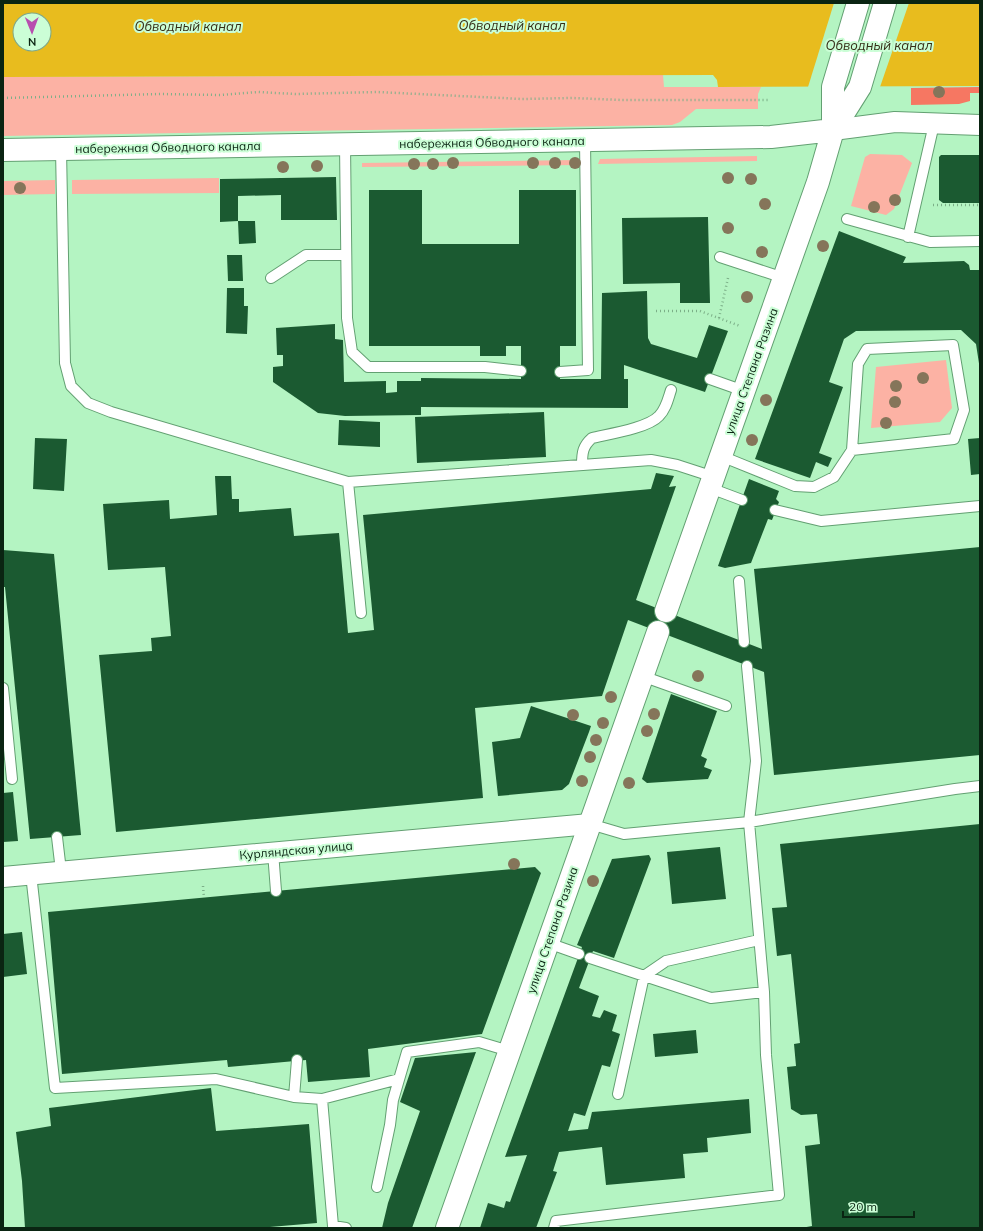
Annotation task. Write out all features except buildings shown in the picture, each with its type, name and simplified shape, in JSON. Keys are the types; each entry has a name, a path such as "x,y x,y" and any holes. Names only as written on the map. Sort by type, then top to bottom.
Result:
{"street":[{"name":"улица Степана Разина","path":"666,611 818,182 832,130 833,87 858,3"},
{"name":"улица Степана Разина","path":"832,130 860,87 885,3"},
{"name":"набережная Обводного канала","path":"3,150 770,137 895,122 980,125"},
{"name":"улица Степана Разина","path":"447,1228 658,632"},
{"name":"Курляндская улица","path":"3,877 590,824"}],"lane":[{"path":"908,237 934,124"},
{"path":"560,372 588,370 585,140"},
{"path":"345,144 347,318 352,352 368,367 485,367 521,371"},
{"path":"62,149 65,362 71,386 88,403 111,412 348,482 651,460 677,465 712,482 742,500"},
{"path":"847,219 930,242 980,240"},
{"path":"271,278 306,255 346,256"},
{"path":"720,257 784,278"},
{"path":"721,456 795,486 814,487 834,477 852,450 858,364 867,349 954,345 964,410 954,438 852,450"},
{"path":"710,379 744,391"},
{"path":"582,465 582,454 585,444 592,438 650,422 659,416 665,408 671,390"},
{"path":"348,482 361,613"},
{"path":"775,510 821,521 980,506"},
{"path":"739,581 744,642"},
{"path":"554,1228 556,1221 779,1196 766,1055 764,992 748,822 756,761 747,666"},
{"path":"642,676 726,706"},
{"path":"3,688 7,757 12,779"},
{"path":"590,824 624,834 748,822 955,788 980,786"},
{"path":"57,837 61,871"},
{"path":"273,852 276,891"},
{"path":"31,874 55,1088 216,1079 294,1098 322,1098 399,1079"},
{"path":"618,1094 644,976 666,961 759,940"},
{"path":"548,943 579,954"},
{"path":"590,958 711,998 764,992"},
{"path":"378,1187 390,1125 392,1100 407,1052 478,1042 509,1051"},
{"path":"294,1098 297,1060"},
{"path":"322,1098 333,1227 346,1228"}],"path":[{"path":"3,98 160,94 220,95 258,92 295,94 382,92 522,99 572,98 622,100 770,100"},
{"path":"915,206 980,205"},
{"path":"719,318 732,261"},
{"path":"656,311 700,311 740,326"},
{"path":"203,886 204,898"}],"shaded area":[{"path":"663,75 664,87 761,87 758,94 758,109 696,109 680,122 672,125 3,136 3,77"},
{"path":"980,87 980,93 970,93 970,101 959,104 911,105 911,88"},
{"path":"870,154 902,155 912,163 894,209 886,215 851,206 865,157"},
{"path":"757,156 757,161 598,164 600,159"},
{"path":"576,160 578,165 362,167 362,163"},
{"path":"219,178 219,193 72,194 72,180"},
{"path":"55,180 55,194 3,195 3,181"},
{"path":"946,360 952,408 940,422 871,428 876,367"}],"water":[{"name":"Обводный канал","path":"3,3 980,3 980,86 718,87 717,80 713,75 3,77"}],"pier":[{"path":"834,3 909,3 880,87 808,87"}]}
